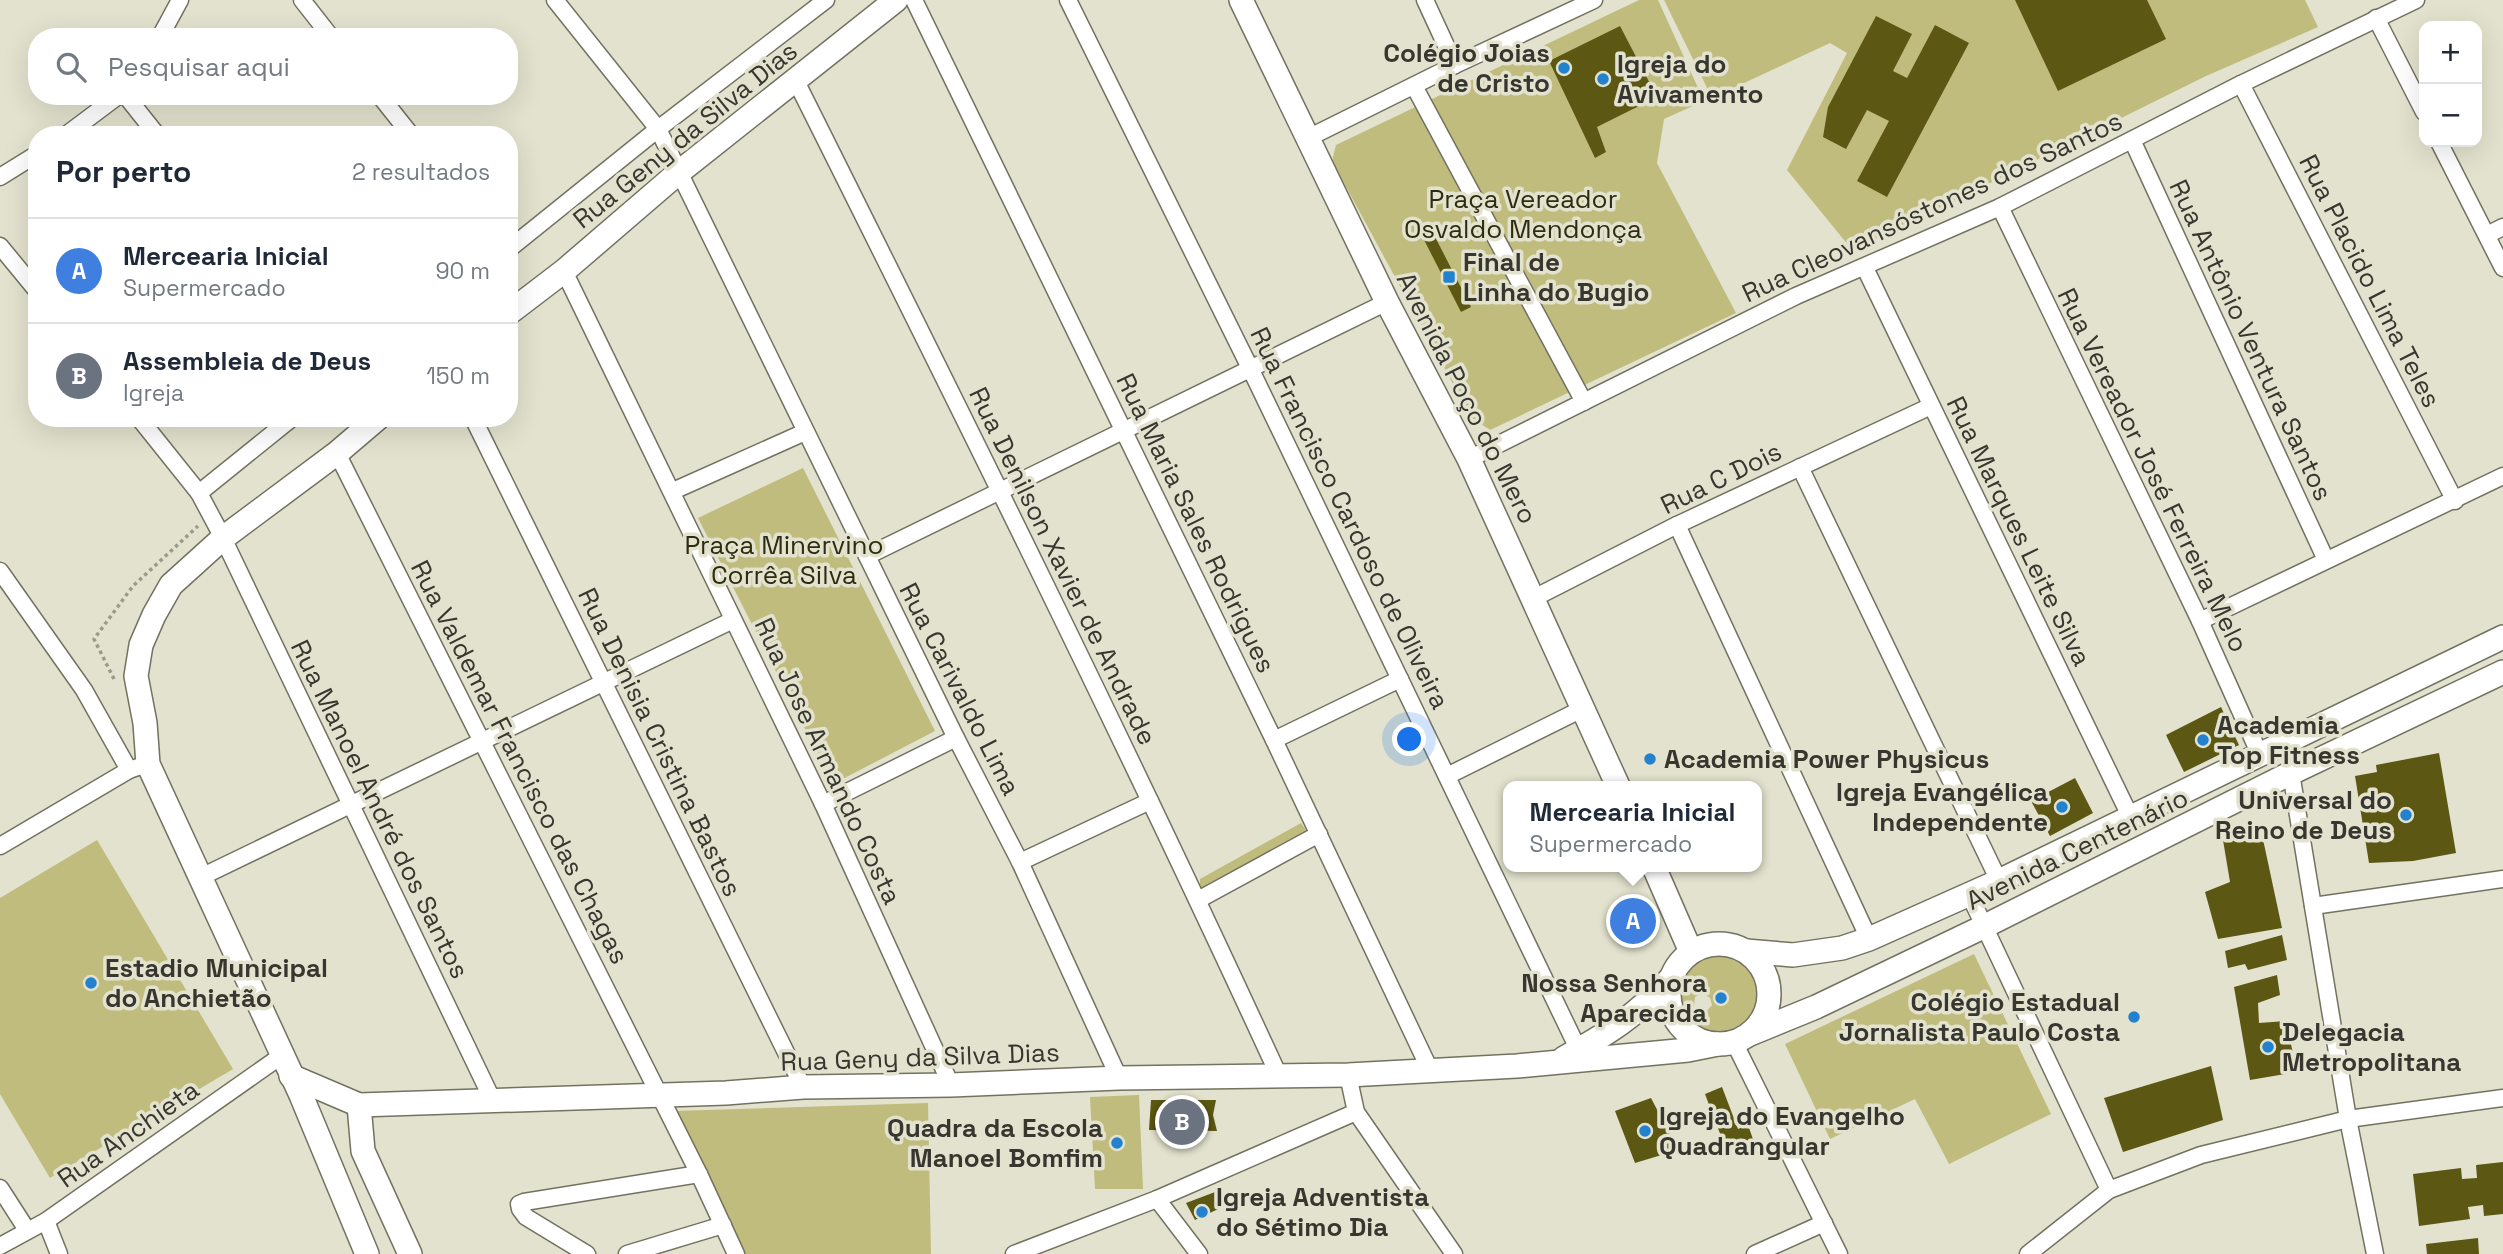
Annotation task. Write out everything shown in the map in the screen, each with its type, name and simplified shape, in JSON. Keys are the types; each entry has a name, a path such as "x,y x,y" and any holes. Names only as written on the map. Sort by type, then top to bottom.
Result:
{"main road":[{"name":"Rua Geny da Silva Dias","path":"518,306 564,271 678,173 896,0"},
{"name":"Avenida Poço do Mero","path":"1241,0 1306,139 1469,460 1616,781"},
{"path":"367,427 223,538 171,585 141,645 136,676 145,723 138,767 201,877 312,1123 367,1254"},
{"name":"Avenida Centenário","path":"1746,951 1793,955 1842,948 1869,939 1998,881 2503,637"},
{"name":"Avenida Centenário","path":"1734,1040 1816,1007 1983,927 2291,773 2503,671"},
{"path":"2139,812 2162,838"},
{"path":"1656,872 1691,952"},
{"path":"1717,943 1732,944 1746,951 1759,962 1770,992 1768,1008 1761,1022 1734,1040 1703,1042 1689,1035 1678,1024 1668,995 1670,979 1680,961 1704,945 1717,943"},
{"name":"Rua Geny da Silva Dias","path":"1581,1055 1633,1016 1670,979"},
{"name":"Rua Geny da Silva Dias","path":"286,1066 359,1105 726,1093 803,1087 1348,1074 1558,1062 1581,1055 1688,1050 1734,1040"},
{"path":"359,1105 363,1151 410,1254"}],"street":[{"path":"165,28 180,0"},
{"path":"302,0 324,28"},
{"name":"Rua Carivaldo Lima","path":"555,0 658,129 956,738 1020,862 1119,1078"},
{"name":"Rua Maria Sales Rodrigues","path":"914,0 1274,740 1430,1069"},
{"name":"Rua Francisco Cardoso de Oliveira","path":"1068,0 1251,370 1581,1055"},
{"path":"1425,0 1455,65"},
{"path":"1306,139 1594,0"},
{"name":"Rua Cleovansóstones dos Santos","path":"1469,460 1796,296 2000,207 2241,84 2416,0"},
{"path":"518,242 814,4"},
{"path":"2376,18 2419,102"},
{"name":"Rua Denilson Xavier de Andrade","path":"796,81 1002,492 1198,900 1279,1076"},
{"name":"Rua Placido Lima Teles","path":"2241,84 2455,501"},
{"path":"1414,86 1584,402"},
{"path":"78,126 106,105"},
{"path":"133,105 150,126"},
{"path":"387,105 404,126"},
{"name":"Rua Antônio Ventura Santos","path":"2132,140 2326,561"},
{"path":"2442,147 2503,268"},
{"path":"0,177 28,160"},
{"name":"Rua Vereador José Ferreira Melo","path":"2000,207 2200,621 2260,754"},
{"path":"2487,235 2503,227"},
{"path":"0,246 28,280"},
{"name":"Rua Marques Leite Silva","path":"1865,268 1931,406 2139,812"},
{"name":"Rua Jose Armando Costa","path":"564,271 823,804 951,1085"},
{"path":"867,556 1387,302"},
{"name":"Rua C Dois","path":"1534,598 1677,525 1931,406"},
{"name":"Rua Manoel André dos Santos","path":"146,427 199,493 223,538 493,1101"},
{"path":"199,493 281,427"},
{"name":"Rua Denisia Cristina Bastos","path":"477,427 803,1087"},
{"path":"673,491 805,432"},
{"name":"Rua Valdemar Francisco das Chagas","path":"337,453 699,1174 736,1254"},
{"path":"1800,467 1998,881"},
{"path":"2200,621 2503,476"},
{"path":"1677,525 1869,939"},
{"path":"0,570 138,767 0,846"},
{"path":"201,877 733,620"},
{"path":"1274,740 1400,679"},
{"path":"1447,776 1584,708"},
{"path":"823,804 956,738"},
{"path":"2291,773 2348,1119 2375,1254"},
{"path":"1020,862 1150,801"},
{"path":"1198,900 1319,834"},
{"path":"2313,906 2503,879"},
{"path":"1969,894 2109,1190"},
{"path":"1734,1040 1839,1254"},
{"name":"Rua Anchieta","path":"0,1246 46,1221 286,1066"},
{"path":"1348,1074 1356,1112 1454,1254"},
{"path":"2028,1254 2109,1190 2201,1155 2348,1119 2503,1098"},
{"path":"1014,1254 1157,1199 1356,1112"},
{"path":"587,1254 526,1217 519,1207 524,1202 699,1174"},
{"path":"0,1188 27,1230"},
{"path":"1157,1199 1199,1254"},
{"path":"46,1221 60,1254"},
{"path":"1755,1254 1824,1223"},
{"path":"626,1254 723,1225"}],"path":[{"path":"115,680 94,639 133,586 198,527 208,509"}],"green space":[{"name":"Praça Vereador Osvaldo Mendonça","path":"1639,0 1658,0 1704,101 1664,119 1657,163 1736,313 1490,430 1471,417 1332,161 1336,145"},
{"path":"1664,0 2305,0 2318,27 2206,76 1853,251 1787,170 1847,53 1830,43 1712,98"},
{"name":"Praça Minervino Corrêa Silva","path":"803,468 935,731 833,784 698,518"},
{"path":"1301,823 1307,832 1200,892 1200,879"},
{"name":"Estadio Municipal do Anchietão","path":"97,840 233,1069 50,1178 0,1094 0,898"},
{"path":"1720,950 1737,956 1748,967 1755,980 1757,995 1753,1008 1745,1020 1733,1028 1716,1031 1698,1027 1686,1018 1679,1005 1677,990 1680,975 1688,963 1702,953","holes":["1703,993 1710,998 1712,1005 1705,1013 1691,1021 1688,1018 1695,997"]},
{"path":"1974,954 2051,1114 1949,1164 1915,1099 1830,1139 1785,1044"},
{"name":"Quadra da Escola Manoel Bomfim","path":"1139,1095 1143,1189 1095,1189 1090,1097"},
{"path":"928,1103 931,1254 733,1254 673,1111"}],"building":[{"path":"2015,0 2147,0 2166,39 2058,91"},
{"path":"1876,16 1912,34 1893,71 1907,78 1935,25 1969,43 1887,197 1857,181 1889,121 1867,110 1846,149 1823,137 1828,107"},
{"name":"Igreja do Avivamento","path":"1620,26 1657,97 1597,127 1606,152 1595,158 1549,61"},
{"name":"Final de Linha do Bugio","path":"1431,229 1471,307 1461,312 1421,234"},
{"name":"Academia Top Fitness","path":"2221,707 2239,745 2184,772 2166,735"},
{"name":"Universal do Reino de Deus","path":"2439,753 2456,853 2413,861 2369,863 2355,776 2377,772 2376,765"},
{"name":"Igreja Evangélica Independente","path":"2075,778 2093,813 2050,836 2031,801"},
{"path":"2261,830 2282,928 2218,939 2205,892 2230,882 2223,840"},
{"path":"2282,935 2287,960 2248,970 2245,964 2228,968 2225,951"},
{"name":"Delegacia Metropolitana","path":"2277,975 2280,995 2258,1003 2259,1023 2286,1021 2297,1072 2250,1080 2234,987"},
{"path":"2211,1066 2223,1120 2123,1152 2104,1098"},
{"path":"1722,1087 1738,1129 1748,1125 1754,1142 1727,1152 1705,1094"},
{"name":"Igreja do Evangelho Quadrangular","path":"1651,1098 1678,1150 1635,1163 1615,1111"},
{"path":"1151,1100 1216,1100 1213,1115 1217,1131 1149,1130"},
{"path":"2503,1162 2503,1214 2484,1216 2483,1205 2468,1207 2470,1219 2419,1226 2413,1174 2461,1168 2462,1179 2477,1178 2476,1165"},
{"name":"Igreja Adventista do Sétimo Dia","path":"1223,1189 1231,1203 1195,1220 1186,1203"},
{"path":"2478,1238 2479,1254 2427,1254 2426,1244"}],"place":[{"name":"Colégio Joias de Cristo","path":"1564,68"},
{"name":"Igreja do Avivamento","path":"1603,79"},
{"name":"Final de Linha do Bugio","path":"1449,277"},
{"name":"Academia Top Fitness","path":"2203,740"},
{"name":"Academia Power Physicus","path":"1650,759"},
{"name":"Igreja Evangélica Independente","path":"2062,807"},
{"name":"Universal do Reino de Deus","path":"2406,815"},
{"name":"Mercearia Inicial","path":"1633,921"},
{"name":"Estadio Municipal do Anchietão","path":"91,983"},
{"name":"Nossa Senhora Aparecida","path":"1721,998"},
{"name":"Colégio Estadual Jornalista Paulo Costa","path":"2134,1017"},
{"name":"Delegacia Metropolitana","path":"2268,1047"},
{"name":"Assembleia de Deus","path":"1182,1122"},
{"name":"Igreja do Evangelho Quadrangular","path":"1645,1131"},
{"name":"Quadra da Escola Manoel Bomfim","path":"1117,1143"},
{"name":"Igreja Adventista do Sétimo Dia","path":"1202,1212"}]}
